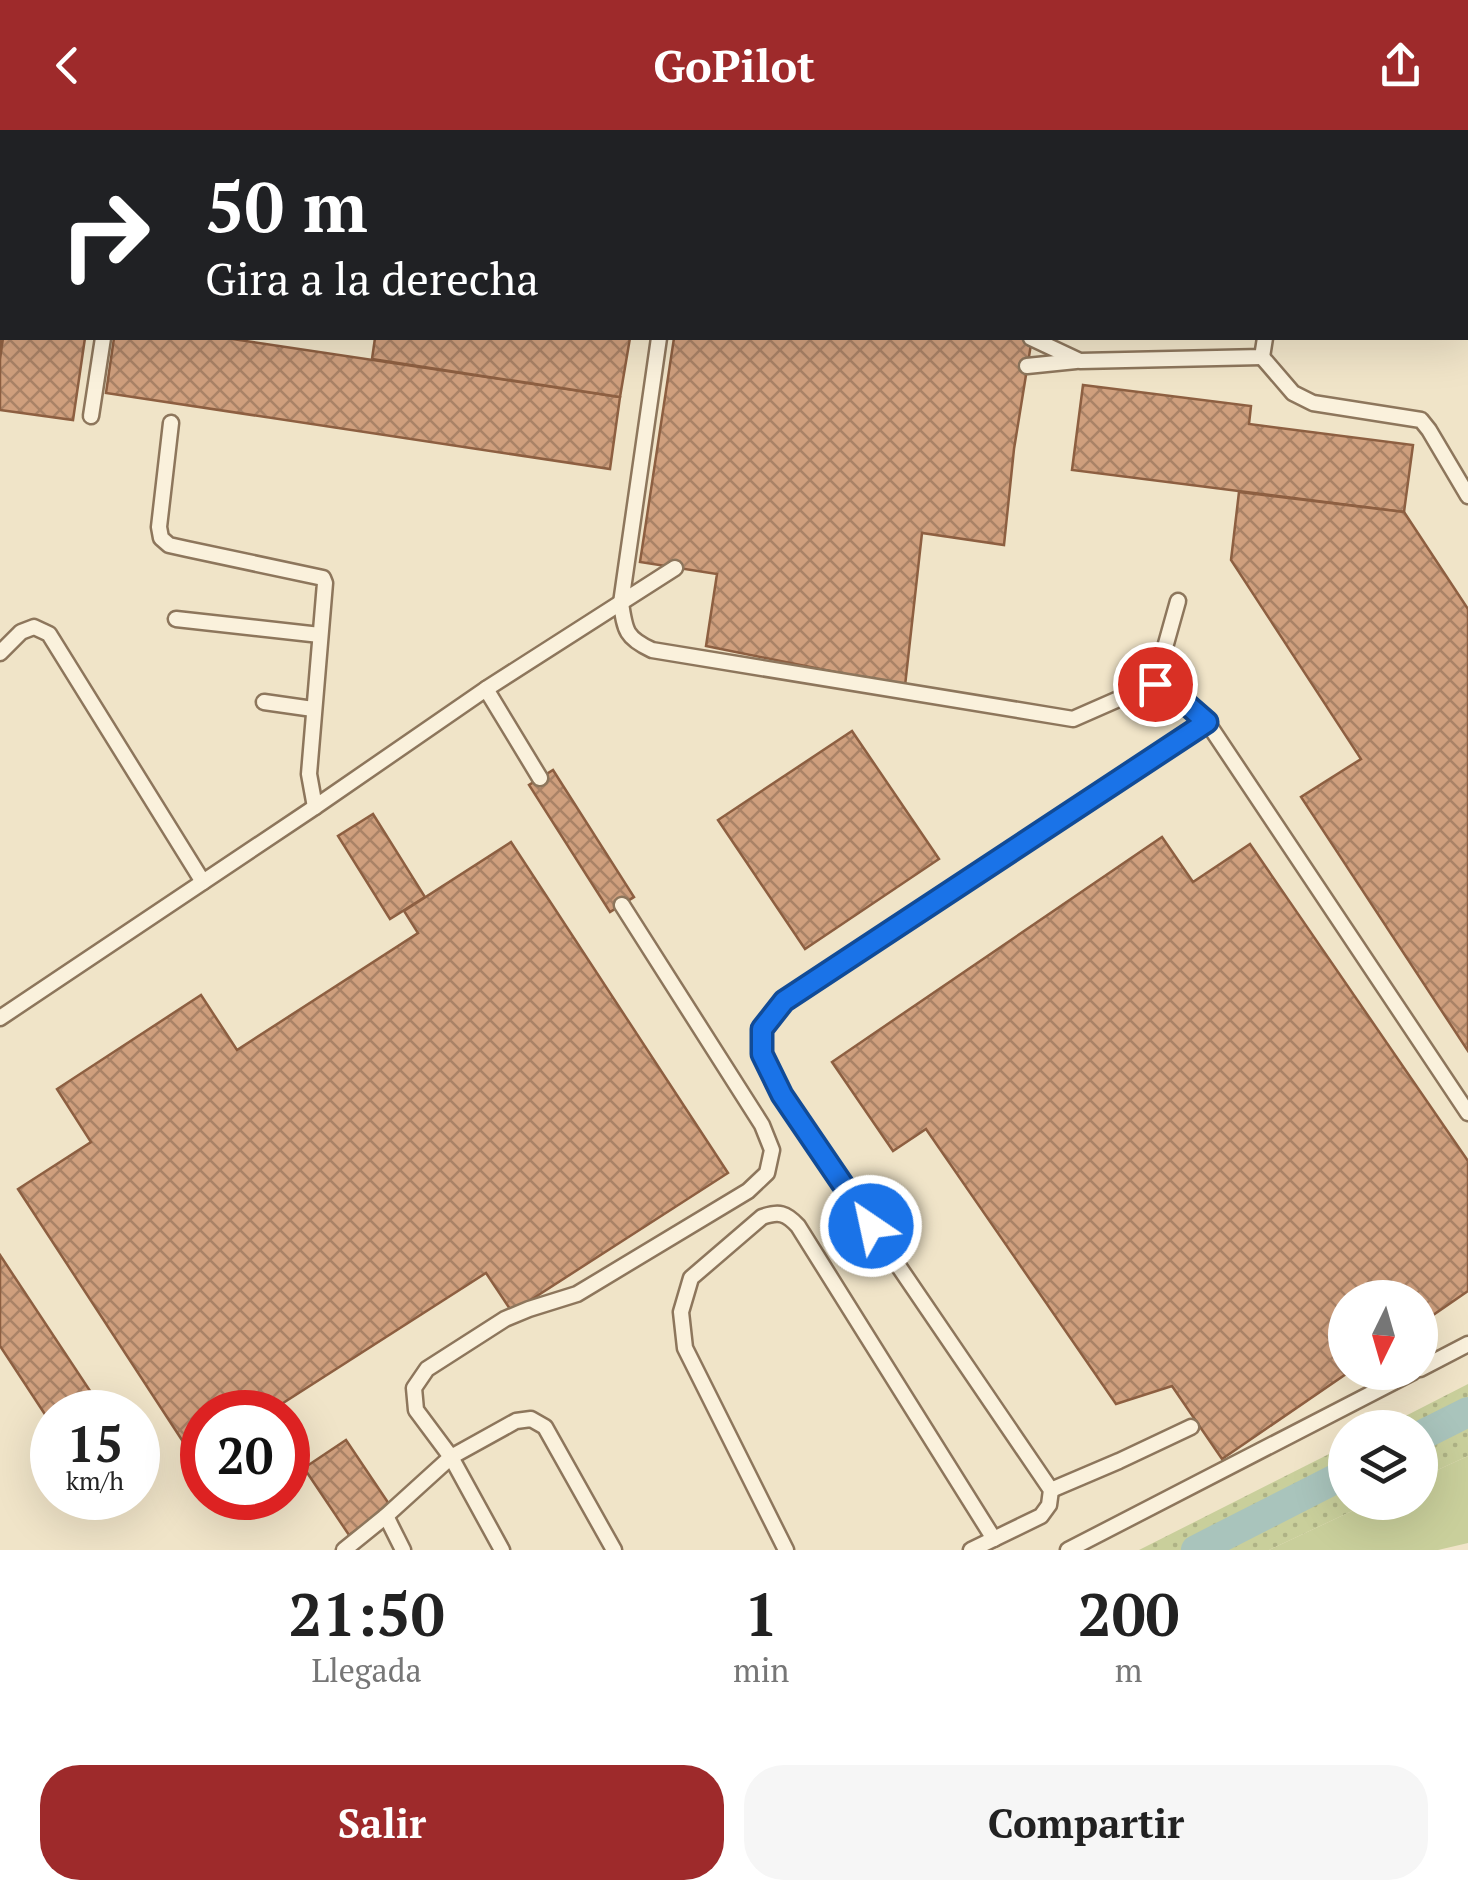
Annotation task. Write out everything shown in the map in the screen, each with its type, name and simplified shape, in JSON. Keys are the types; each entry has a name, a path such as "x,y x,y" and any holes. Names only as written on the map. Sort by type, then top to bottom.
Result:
{"lane":[{"path":"91,416 103,340"},
{"path":"659,340 621,604 624,625 632,641 652,650 1073,719 1155,684"},
{"path":"1036,340 1080,361"},
{"path":"1262,357 1266,340"},
{"path":"1027,366 1262,357"},
{"path":"1262,357 1293,393 1313,403 1421,420 1468,496"},
{"path":"172,423 160,538 169,545 324,578 309,774 315,808"},
{"path":"0,1018 486,689 675,568"},
{"path":"1155,684 1178,601"},
{"path":"176,618 320,635"},
{"path":"0,653 22,632 34,627 49,634 202,882"},
{"path":"1155,684 1176,695 1207,722 1468,1114"},
{"path":"486,689 540,778"},
{"path":"264,702 313,709"},
{"path":"971,1550 1040,1516 1049,1505 1050,1490 782,1095 762,1054 762,1029 784,1001 1207,722"},
{"path":"502,1550 452,1457 416,1410 414,1388 427,1369 505,1319 578,1294 748,1191 767,1174 772,1150 762,1125 622,905"},
{"path":"786,1550 685,1348 681,1312 692,1278 762,1216 776,1212 788,1215 798,1226 994,1539"},
{"path":"1438,1360 1468,1344"},
{"path":"1068,1550 1377,1390"},
{"path":"344,1550 452,1457 516,1421 531,1419 545,1428 614,1550"},
{"path":"1050,1490 1190,1427"},
{"path":"386,1516 403,1550"}],"green space":[{"path":"1468,1384 1468,1456 1438,1470 1438,1410 1417,1410"},
{"path":"1328,1455 1328,1520 1333,1520 1269,1550 1139,1550"},
{"path":"1468,1456 1468,1543 1438,1550 1269,1550 1333,1520 1438,1520 1438,1470"}],"building":[{"path":"3,340 85,340 73,420 0,410"},
{"path":"114,340 239,340 620,397 610,469 106,393"},
{"path":"375,340 630,340 620,397 372,359"},
{"path":"674,340 1032,340 1004,545 922,533 905,686 706,646 717,574 640,562"},
{"path":"1083,385 1251,406 1249,424 1413,445 1404,512 1072,470"},
{"path":"1239,492 1404,512 1468,609 1468,1051 1301,797 1361,759 1231,560"},
{"path":"852,731 939,859 805,949 718,820"},
{"path":"553,770 634,897 610,912 529,785"},
{"path":"373,814 425,897 390,919 338,836"},
{"path":"1162,837 1193,882 1250,844 1468,1161 1468,1291 1438,1312 1438,1280 1328,1280 1328,1386 1222,1459 1172,1386 1116,1404 926,1129 893,1151 832,1062"},
{"path":"511,842 728,1173 512,1312 486,1273 303,1390 180,1390 180,1437 160,1406 160,1390 149,1390 18,1189 91,1142 57,1089 201,995 237,1050 418,933 404,911"},
{"path":"0,1255 89,1390 30,1392 0,1346"},
{"path":"346,1440 391,1507 349,1535 310,1477 310,1464"}],"waterway":[{"path":"1438,1427 1468,1412"},
{"path":"1196,1550 1328,1483"}],"route":[{"path":"871,1226 782,1095 762,1054 762,1029 784,1001 1207,722 1176,695 1155,684"}]}
